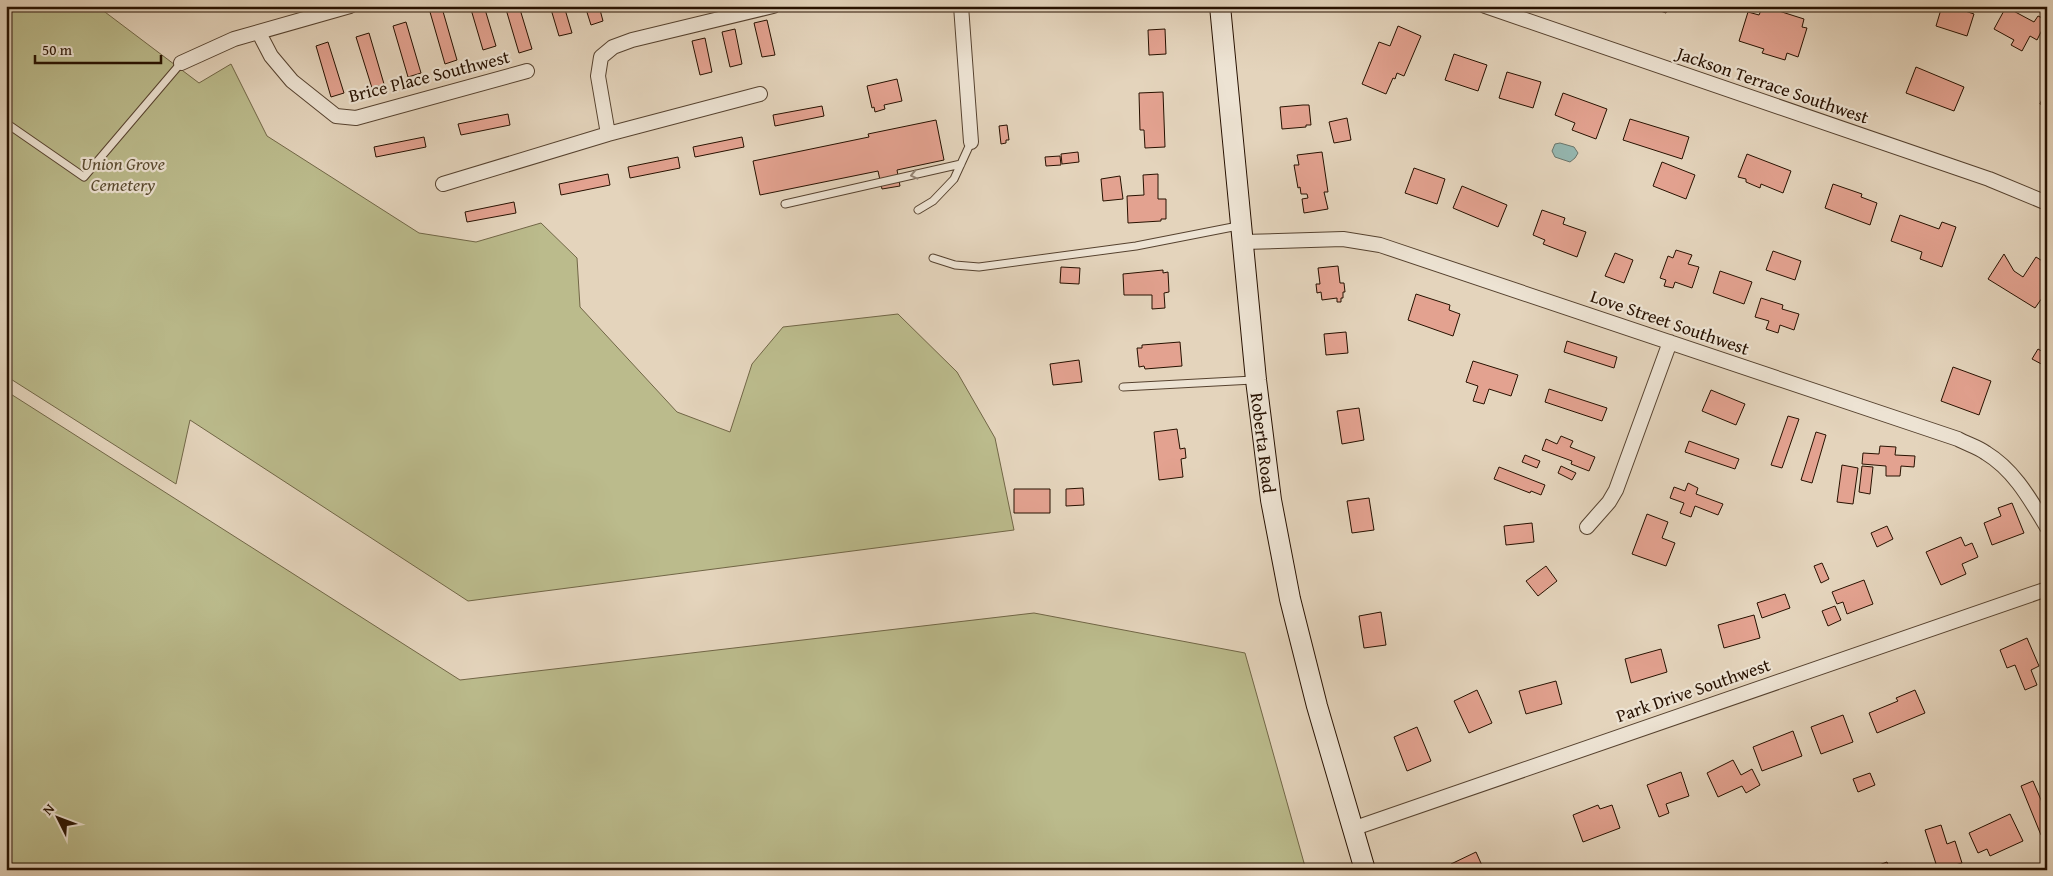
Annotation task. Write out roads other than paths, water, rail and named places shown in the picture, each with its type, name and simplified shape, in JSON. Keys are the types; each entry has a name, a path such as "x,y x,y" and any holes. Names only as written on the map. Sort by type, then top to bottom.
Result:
{"street":[{"path":"181,63 234,39 350,6"},
{"path":"608,134 598,76 601,58 613,47 632,40 773,6"},
{"path":"961,6 972,142"},
{"name":"Roberta Road","path":"1220,6 1256,380 1271,500 1290,599 1317,706 1364,870"},
{"name":"Jackson Terrace Southwest","path":"1485,6 1989,179 2047,203"},
{"name":"Brice Place Southwest","path":"259,33 271,56 292,81 336,116 356,118 527,71"},
{"path":"443,184 608,134 760,94"},
{"name":"Love Street Southwest","path":"1242,234 1343,239 1380,245 1958,439 1986,453 2008,471 2020,484 2047,527"},
{"path":"1587,527 1609,502 1616,490 1670,342"},
{"name":"Park Drive Southwest","path":"1352,829 2047,588"}],"lane":[{"path":"6,124 84,177 181,63"},
{"path":"918,210 933,201 954,180 972,142"},
{"path":"785,204 961,164"},
{"path":"933,258 955,265 979,267 1242,234"},
{"path":"1123,387 1256,380"}],"water":[{"path":"1560,143 1574,147 1578,153 1570,162 1555,157 1552,151 1555,144"}],"park label":[{"name":"Union Grove Cemetery","path":"123,173"}]}
